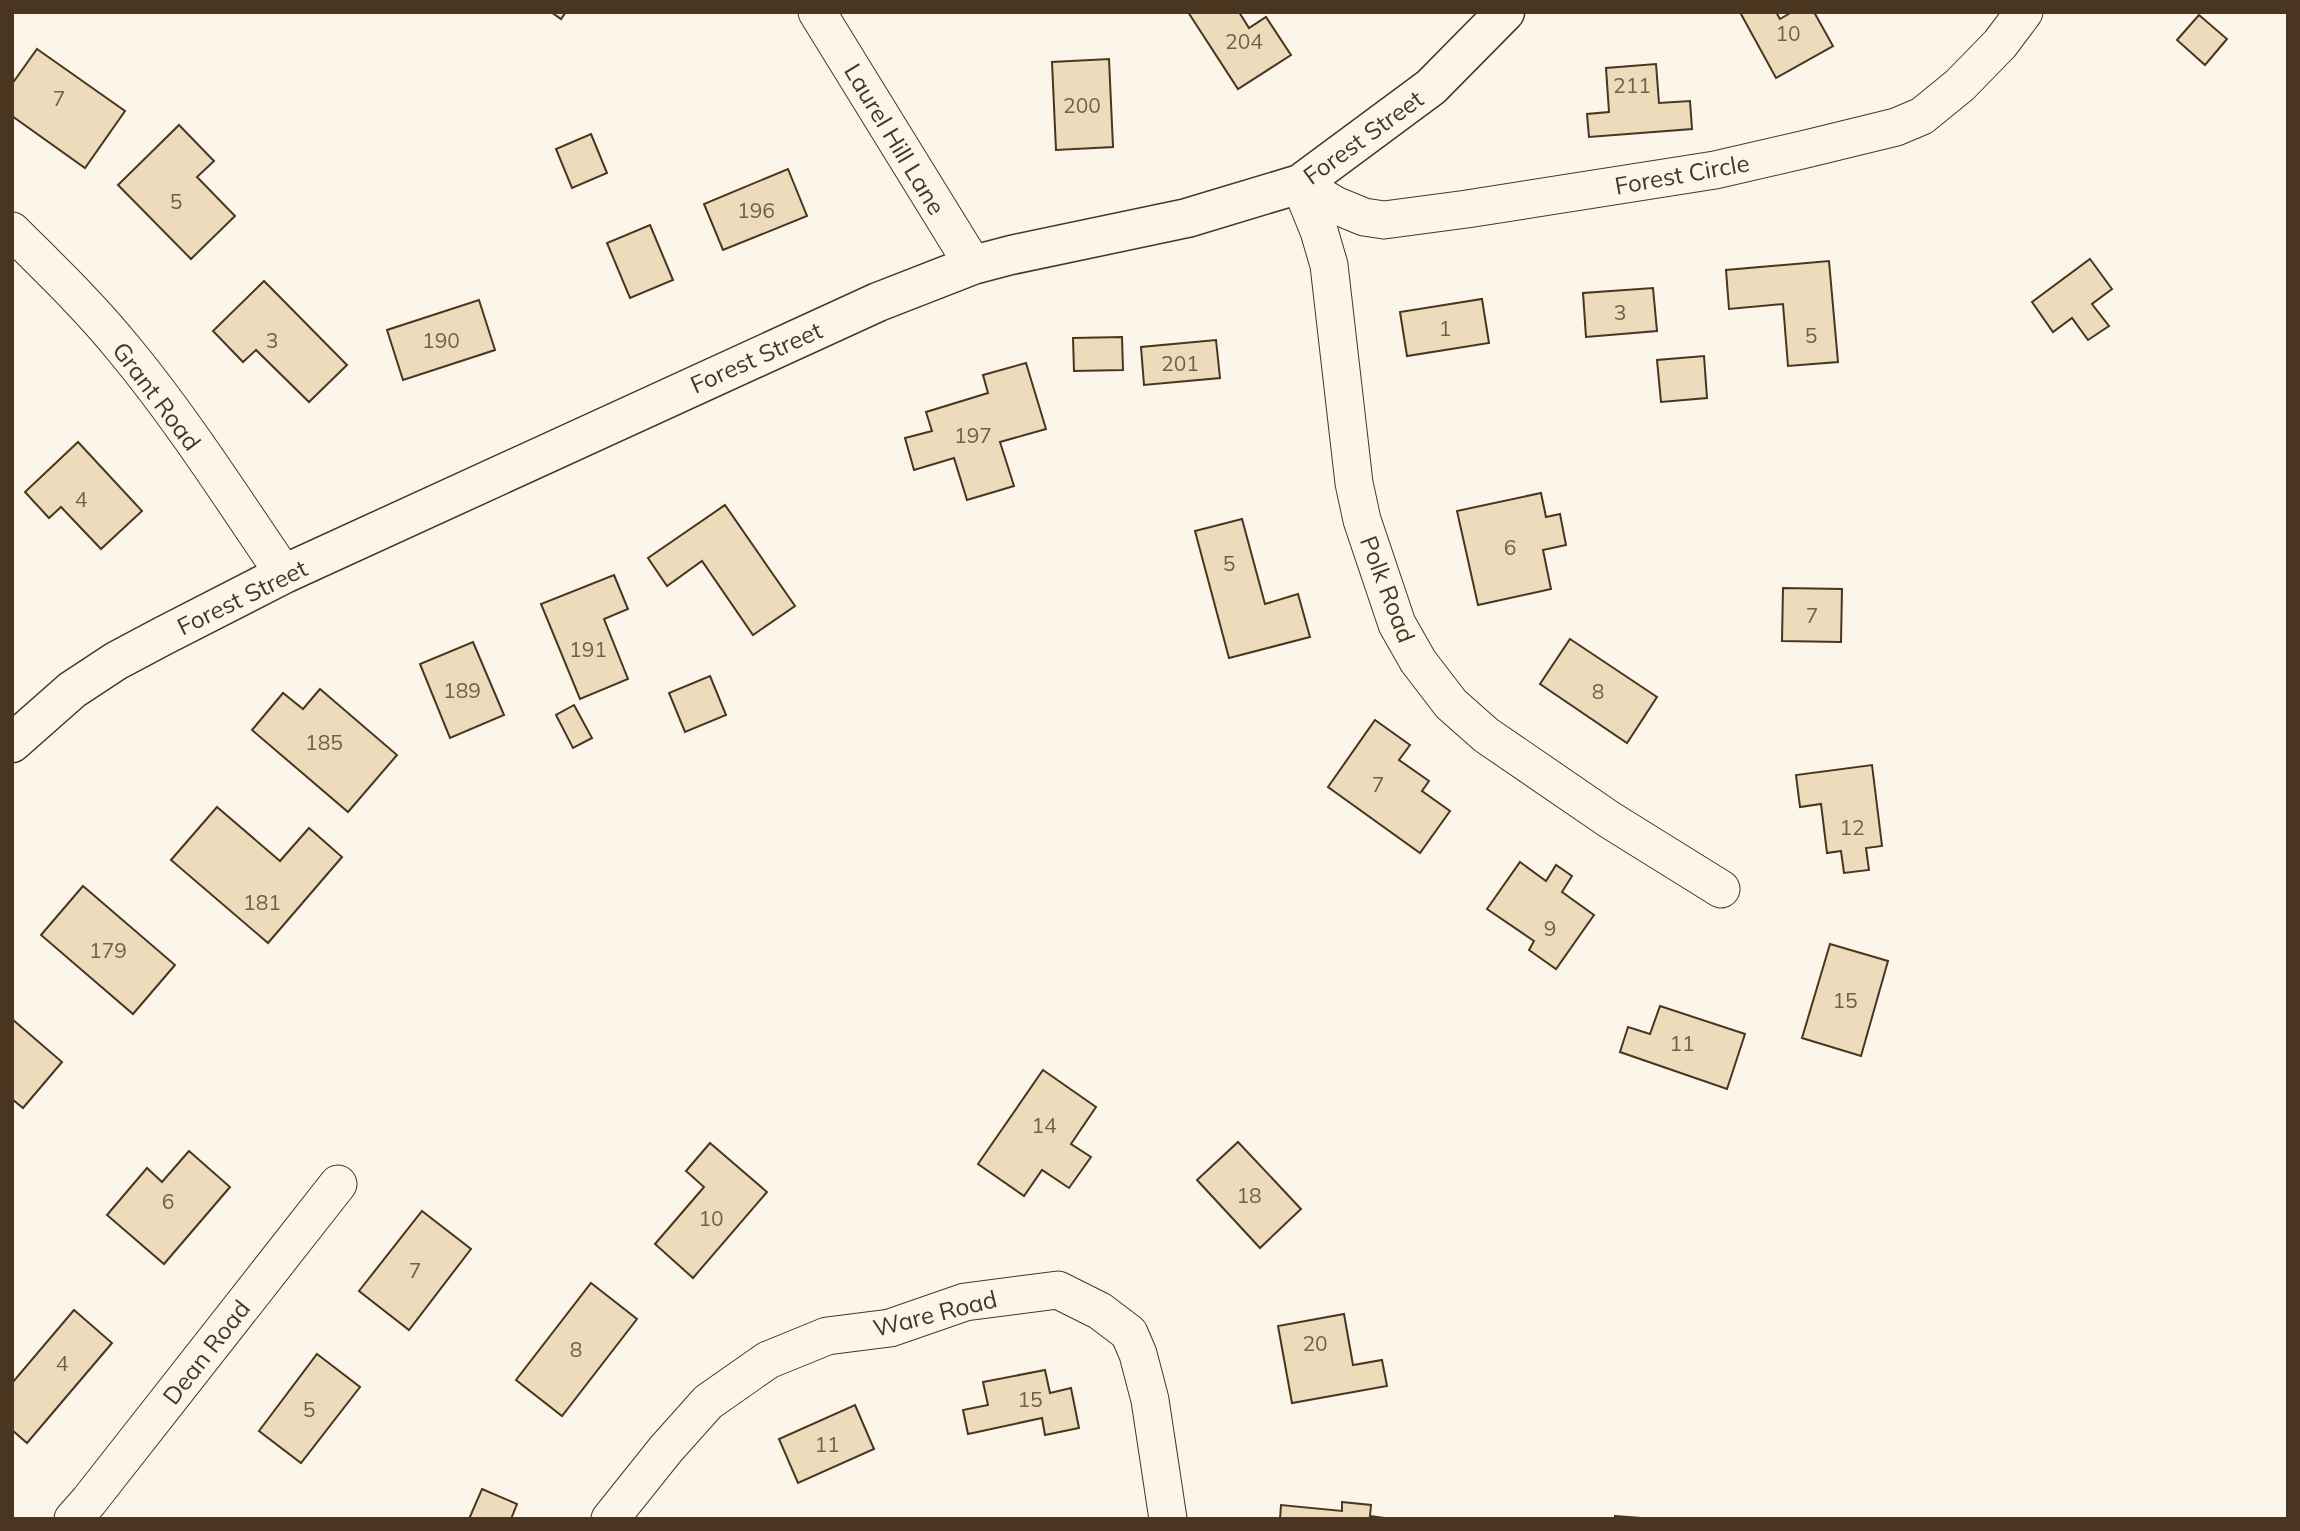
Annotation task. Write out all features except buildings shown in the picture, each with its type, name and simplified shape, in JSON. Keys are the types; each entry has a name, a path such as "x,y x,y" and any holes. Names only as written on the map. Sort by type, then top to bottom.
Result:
{"main road":[{"name":"Forest Street","path":"12,743 72,690 116,661 284,574 890,298 973,265 1010,254 1187,218 1300,184 1431,87 1505,12"}],"street":[{"name":"Laurel Hill Lane","path":"817,12 973,265"},
{"name":"Forest Circle","path":"1300,184 1335,205 1364,217 1384,220 1715,170 1806,149 1896,127 1922,116 1960,85 2000,44 2024,12"},
{"name":"Polk Road","path":"1300,184 1329,265 1354,483 1362,520 1397,624 1418,660 1451,704 1486,735 1610,820 1721,889"},
{"name":"Grant Road","path":"12,231 73,291 122,347 170,408 284,574"},
{"name":"Dean Road","path":"73,1519 338,1184"},
{"name":"Ware Road","path":"610,1519 666,1448 708,1402 768,1360 827,1336 890,1328 965,1302 1058,1290 1100,1311 1129,1333 1138,1354 1150,1400 1168,1519"}]}
